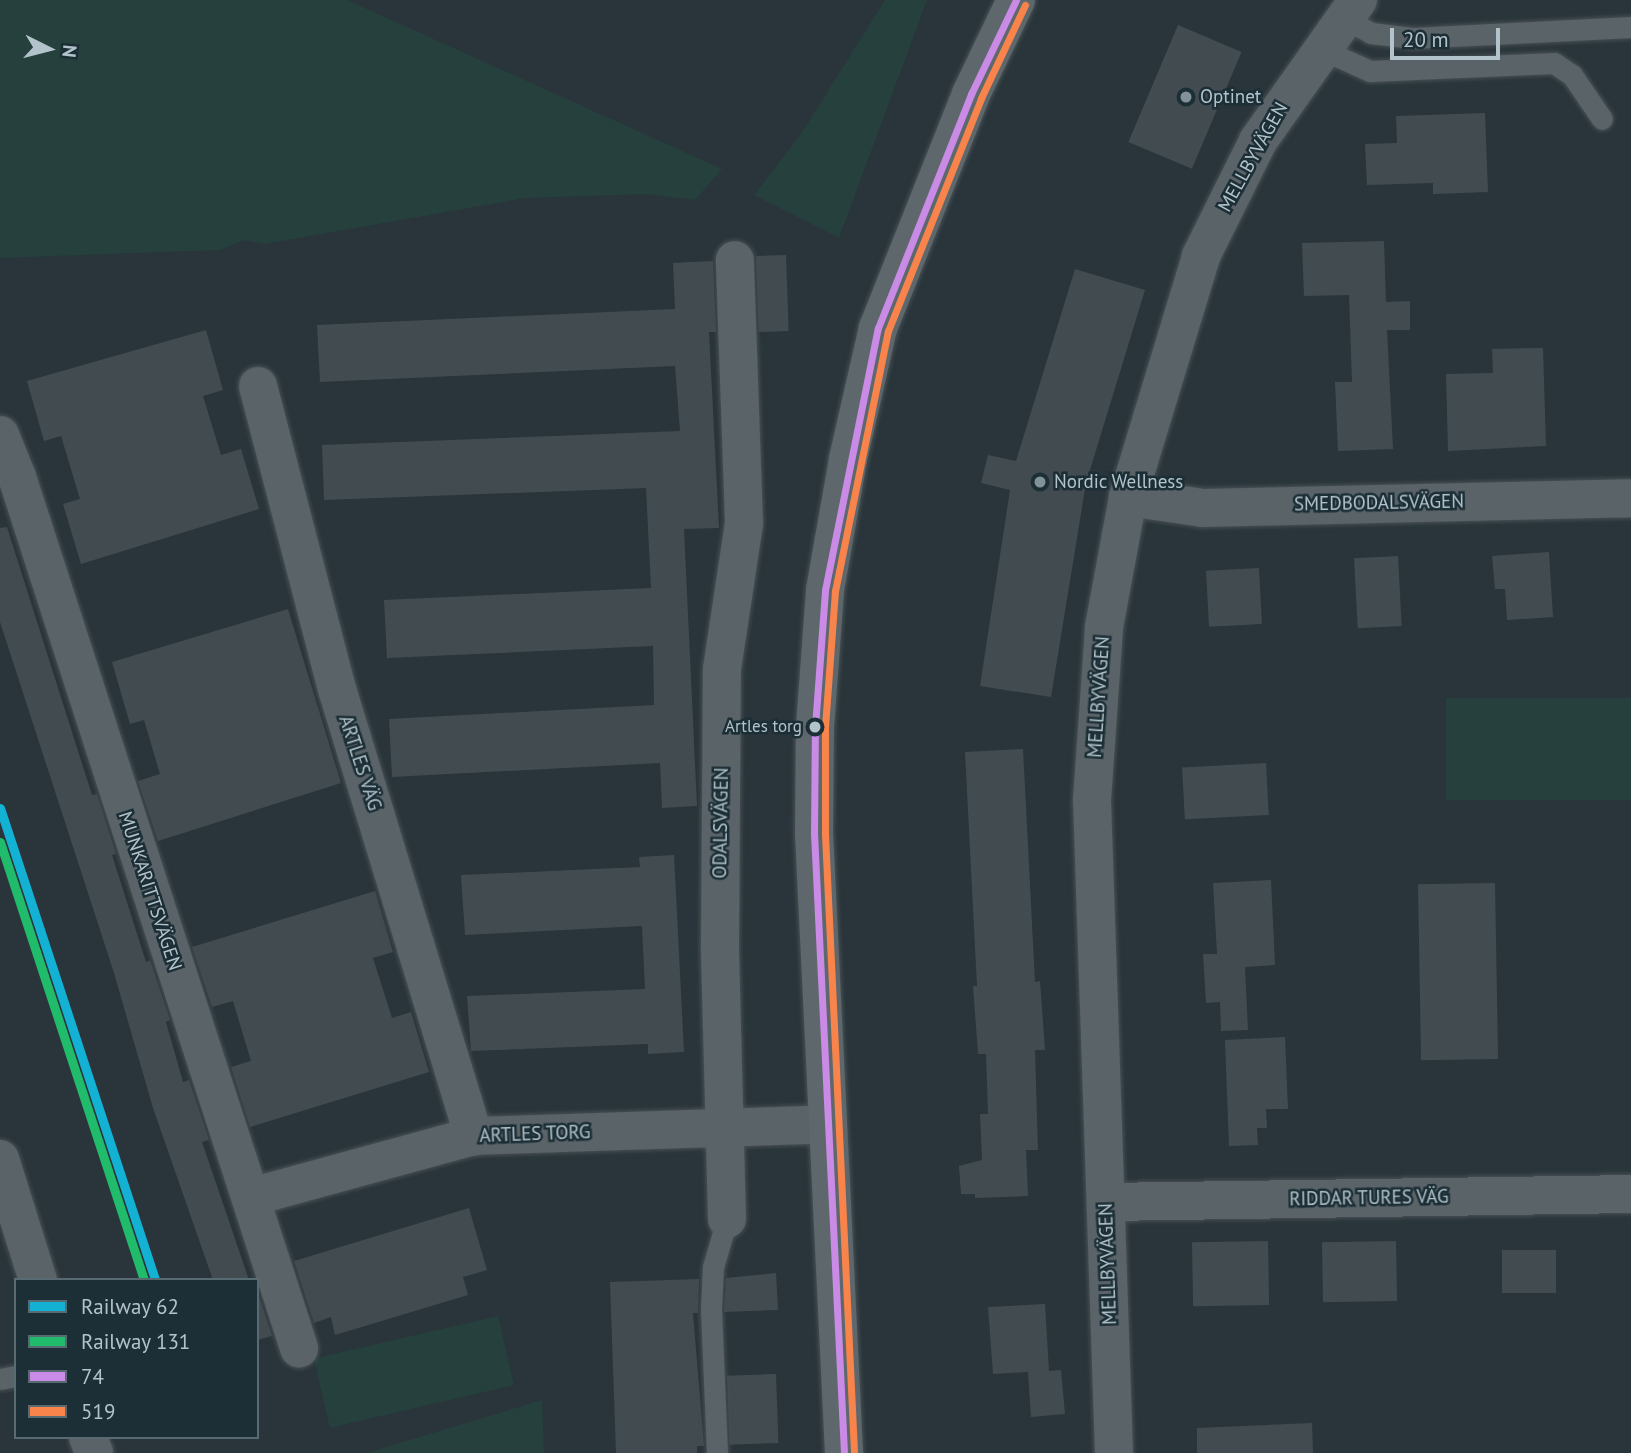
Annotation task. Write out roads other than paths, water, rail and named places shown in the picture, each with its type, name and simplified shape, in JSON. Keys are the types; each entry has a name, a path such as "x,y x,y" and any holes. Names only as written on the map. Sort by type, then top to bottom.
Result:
{"main road":[{"path":"844,1453 814,834 815,727 825,590 848,459 878,328 966,106 1016,0"}],"street":[{"name":"MELLBYVÄGEN","path":"1114,1453 1092,800 1104,627 1128,496 1183,304 1206,245 1258,141 1351,9"},
{"name":"ODALSVÄGEN","path":"727,1219 720,945 722,669 744,523 735,260"},
{"name":"ARTLES VÄG","path":"258,386 337,689 474,1136"},
{"name":"MUNKARITTSVÄGEN","path":"0,435 18,477 299,1348"},
{"name":"SMEDBODALSVÄGEN","path":"1128,496 1203,508 1631,498"},
{"name":"ARTLES TORG","path":"251,1197 474,1136 827,1124"},
{"path":"0,1159 37,1278"},
{"name":"RIDDAR TURES VÄG","path":"1106,1202 1631,1194"}],"lane":[{"path":"1351,9 1371,33 1413,38 1631,27"},
{"path":"1321,49 1358,68 1378,72 1553,63 1572,75 1602,119"},
{"path":"718,1453 711,1310 713,1268 727,1219"}],"rail line":[{"name":"62","path":"0,808 154,1278"},
{"name":"131","path":"0,842 143,1278"}],"place":[{"name":"Optinet","path":"1186,97"},
{"name":"Nordic Wellness","path":"1040,482"},
{"name":"Artles torg","path":"815,727"}]}
